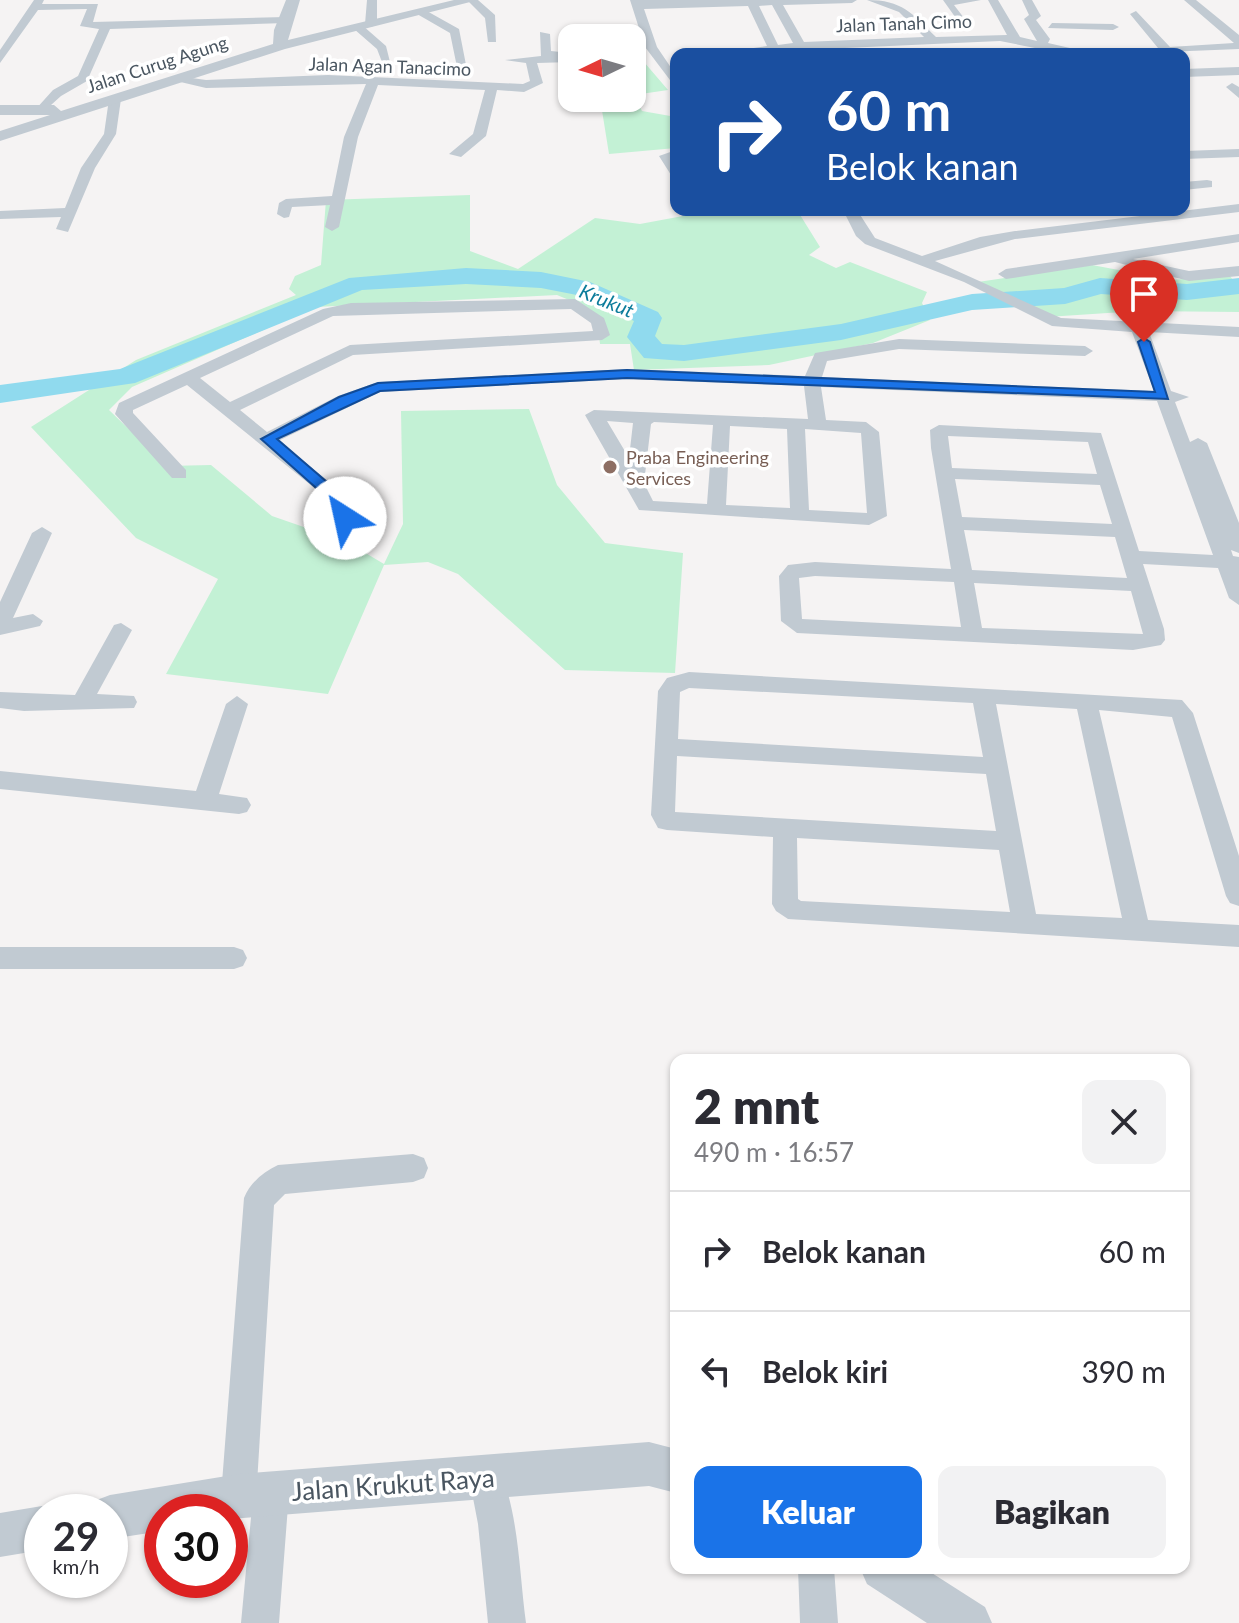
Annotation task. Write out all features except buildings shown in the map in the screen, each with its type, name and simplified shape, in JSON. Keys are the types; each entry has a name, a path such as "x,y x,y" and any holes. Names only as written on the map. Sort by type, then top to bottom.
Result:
{"street":[{"path":"280,46 293,0"},
{"path":"372,0 364,25 382,48 386,60"},
{"path":"472,0 491,17 492,40"},
{"name":"Jalan Curug Agung","path":"0,136 280,46 425,7 472,0"},
{"path":"670,77 649,54 636,3 752,1 814,7 852,0"},
{"path":"872,0 903,10 933,40"},
{"path":"958,18 947,2 976,0"},
{"path":"993,0 1015,39"},
{"path":"1027,0 1035,16 1030,19 1044,39 1041,45"},
{"path":"1189,0 1239,44"},
{"path":"752,1 759,23 774,48"},
{"path":"776,2 801,47"},
{"path":"1,56 36,3 94,6 86,26 286,20"},
{"path":"425,7 455,31 463,67"},
{"path":"1156,13 1131,14 1164,48"},
{"path":"41,110 57,93 83,78 106,25"},
{"path":"1091,27 1104,45"},
{"path":"1059,29 1113,27"},
{"path":"544,34 546,55 558,55"},
{"name":"Jalan Tanah Cimo","path":"792,48 837,38 1000,38 1050,48"},
{"path":"1000,38 1004,48"},
{"path":"1190,48 1239,44"},
{"path":"649,54 670,56"},
{"path":"511,60 558,58"},
{"name":"Jalan Agan Tanacimo","path":"178,80 206,84 328,79 491,89 537,83 531,61"},
{"path":"328,79 329,63"},
{"path":"1190,73 1239,71"},
{"path":"332,227 351,137 373,81"},
{"path":"456,154 479,136 491,89"},
{"path":"63,229 88,168 110,134 115,99"},
{"path":"0,110 74,111"},
{"path":"1190,155 1239,153"},
{"path":"1190,185 1207,184"},
{"path":"284,214 286,203 336,200"},
{"path":"1190,215 1239,208"},
{"path":"0,215 71,212"},
{"path":"854,216 863,236 870,241 923,260 1058,323 1239,332"},
{"path":"1049,216 1107,257 1189,276 1239,271"},
{"path":"923,260 985,240 1071,229 1131,216"},
{"path":"1188,216 1239,259"},
{"path":"1006,274 1239,238"},
{"path":"179,474 124,411 128,404 329,312 351,308 575,304 598,321 602,335 596,357"},
{"path":"1147,328 1172,397 1220,497 1239,547"},
{"path":"818,424 813,383 814,366 821,357 872,347 923,344 1085,351"},
{"path":"229,409 350,350 596,357 813,383 1172,397"},
{"path":"268,439 344,400 378,387 596,357"},
{"path":"188,377 330,492 345,518"},
{"path":"594,415 796,423 858,425 870,432 877,514 869,519 646,506 594,415"},
{"path":"635,483 643,419"},
{"path":"716,511 722,420"},
{"path":"796,423 800,516"},
{"path":"973,634 963,577 944,473 939,430 1085,434 1095,437 1155,637 1146,643 797,626 791,621 789,576 795,570 963,577 1139,585"},
{"path":"944,473 1108,480"},
{"path":"1220,497 1239,598"},
{"path":"953,523 1123,531"},
{"path":"0,626 42,533"},
{"path":"1131,557 1232,563"},
{"path":"0,626 33,621"},
{"path":"83,700 121,630"},
{"path":"1009,841 667,821 663,815 669,691 682,680 1168,705 1179,709 1239,896"},
{"path":"983,696 1025,925"},
{"path":"0,700 24,703 83,700 126,702"},
{"path":"1086,701 1137,930"},
{"path":"205,801 237,704"},
{"path":"668,747 995,766"},
{"path":"1,783 239,805"},
{"path":"785,830 785,904 797,911 1239,936"},
{"path":"0,958 234,958"},
{"path":"260,1623 255,1495 259,1198 278,1180 413,1168"},
{"name":"Jalan Krukut Raya","path":"128,1514 255,1495 649,1464 670,1469"},
{"path":"486,1477 496,1524 507,1623"},
{"path":"0,1535 24,1531"},
{"path":"816,1574 819,1623"},
{"path":"892,1574 969,1623"}],"green space":[{"path":"646,64 668,90 646,93"},
{"path":"602,112 646,112 670,116 670,149 609,154"},
{"path":"470,195 470,251 518,269 595,218 640,224 683,216 801,216 820,247 809,255 836,268 850,262 927,292 922,303 930,320 873,343 769,365 634,370 630,344 600,344 596,324 589,311 557,295 316,307 132,387 109,410 167,466 211,465 272,516 347,542 384,564 403,524 401,411 529,409 557,485 605,543 683,553 675,673 565,670 458,574 428,562 384,565 328,694 166,674 218,579 136,538 31,427 136,360 296,295 289,289 295,276 321,265 326,200"},
{"path":"1092,265 1172,280 1229,275 1239,287 1239,312 1138,311 1047,317 978,282"}],"waterway":[{"name":"Krukut","path":"0,394 16,389 125,377 358,283 466,276 541,280 590,290 649,318 641,337 654,352 684,353 841,332 972,302 1065,296 1100,286 1187,292 1239,286"}],"place":[{"name":"Praba Engineering Services","path":"610,467"}],"route":[{"path":"345,518 330,492 268,439 362,391 378,387 648,374 1163,397 1144,342"}]}
